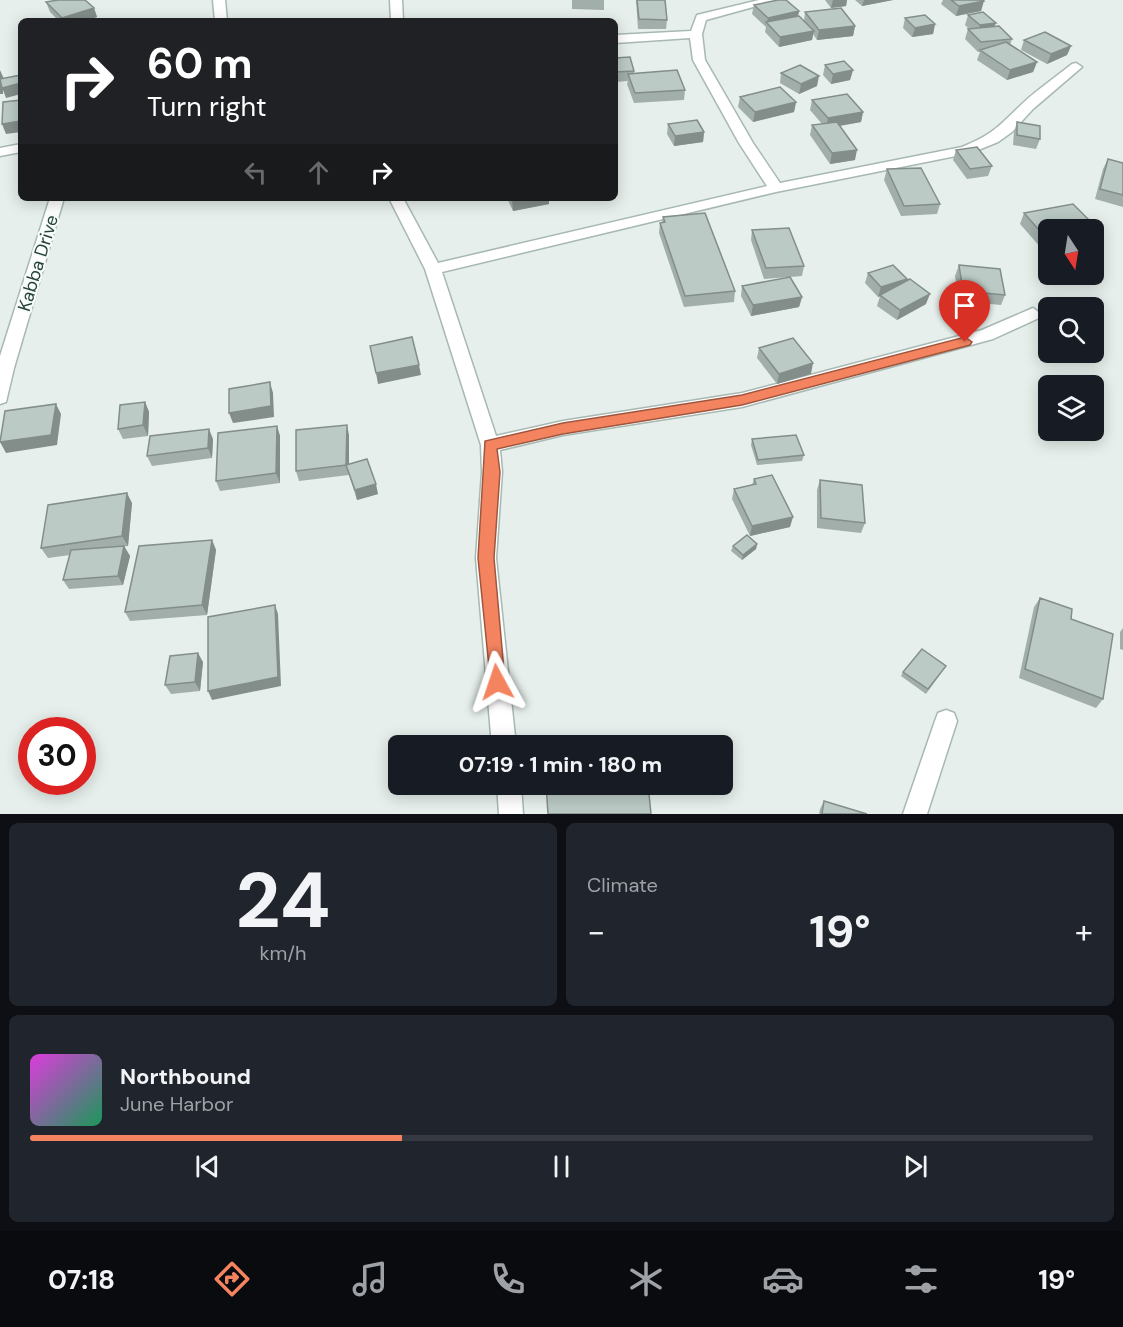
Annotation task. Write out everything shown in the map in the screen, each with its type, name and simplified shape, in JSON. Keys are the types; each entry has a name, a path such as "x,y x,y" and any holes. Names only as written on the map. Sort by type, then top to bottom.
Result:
{"street":[{"path":"219,0 221,18"},
{"path":"396,0 397,18"},
{"path":"773,0 701,18 696,34 699,60 746,143 776,188"},
{"path":"618,39 696,34"},
{"path":"433,268 776,188 966,150 993,139 1007,129 1028,106 1076,67"},
{"path":"0,152 18,149"},
{"name":"Kabba Drive","path":"1,389 56,201"},
{"path":"398,201 433,268 490,445 492,472 486,558 503,735"},
{"path":"490,445 563,428 742,400 987,335 1033,315"},
{"path":"915,814 946,721"},
{"path":"510,795 511,814"}],"building":[{"path":"85,0 94,8 62,18 46,2"},
{"path":"637,0 665,0 667,20 639,19"},
{"path":"786,0 799,11 768,18 754,5"},
{"path":"951,0 983,0 984,1 959,6"},
{"path":"841,8 855,26 819,30 805,12"},
{"path":"983,12 996,23 980,25 968,15"},
{"path":"925,15 935,24 915,28 905,18"},
{"path":"799,16 814,31 780,37 766,22"},
{"path":"999,26 1012,39 981,42 968,29"},
{"path":"1045,32 1071,46 1051,54 1024,40"},
{"path":"1006,42 1037,62 1010,70 980,50"},
{"path":"630,57 634,71 618,72 618,58"},
{"path":"844,61 853,70 833,74 825,65"},
{"path":"800,65 819,76 801,84 781,73"},
{"path":"677,70 685,90 635,93 628,74"},
{"path":"18,76 18,84 2,88 0,79"},
{"path":"780,87 796,102 755,112 740,97"},
{"path":"847,94 863,112 828,118 812,100"},
{"path":"18,100 18,121 2,124 3,102"},
{"path":"697,120 704,132 675,136 668,124"},
{"path":"837,122 857,150 832,153 812,125"},
{"path":"1017,122 1040,126 1040,139 1017,135"},
{"path":"977,147 992,166 970,169 956,150"},
{"path":"1108,159 1123,163 1123,195 1100,189"},
{"path":"921,168 940,204 904,206 887,169"},
{"path":"1073,204 1088,219 1038,219 1038,229 1024,213"},
{"path":"705,213 735,291 685,296 660,223 665,222 663,217"},
{"path":"789,228 804,266 766,268 752,230"},
{"path":"893,265 907,279 881,287 868,273"},
{"path":"959,265 1000,269 1005,295 963,291"},
{"path":"790,277 802,297 753,305 742,286"},
{"path":"910,279 930,294 900,310 880,295"},
{"path":"412,337 419,365 376,373 370,346"},
{"path":"793,338 813,363 779,374 759,348"},
{"path":"270,382 271,406 229,413 229,389"},
{"path":"145,402 143,425 118,429 120,405"},
{"path":"56,404 51,435 0,442 5,411"},
{"path":"347,425 346,465 296,471 296,430"},
{"path":"277,426 276,473 216,481 218,433"},
{"path":"209,429 208,448 147,456 150,436"},
{"path":"796,435 804,455 758,460 752,439"},
{"path":"367,459 376,484 355,490 346,465"},
{"path":"772,475 793,517 752,526 734,489 756,484 754,479"},
{"path":"820,480 862,485 865,523 821,518"},
{"path":"127,493 122,536 41,548 48,505"},
{"path":"747,535 757,544 743,555 733,546"},
{"path":"212,540 202,605 125,612 139,546"},
{"path":"124,546 118,576 63,580 71,550"},
{"path":"1040,598 1072,609 1071,619 1113,634 1103,699 1025,669"},
{"path":"275,605 278,677 208,691 208,617"},
{"path":"922,649 946,666 928,689 903,672"},
{"path":"198,653 195,682 165,685 170,656"},
{"path":"547,795 649,795 651,814 548,814"},
{"path":"824,801 867,814 822,814"}],"route":[{"path":"497,682 486,558 492,472 490,445 563,428 742,400 965,342"}]}
